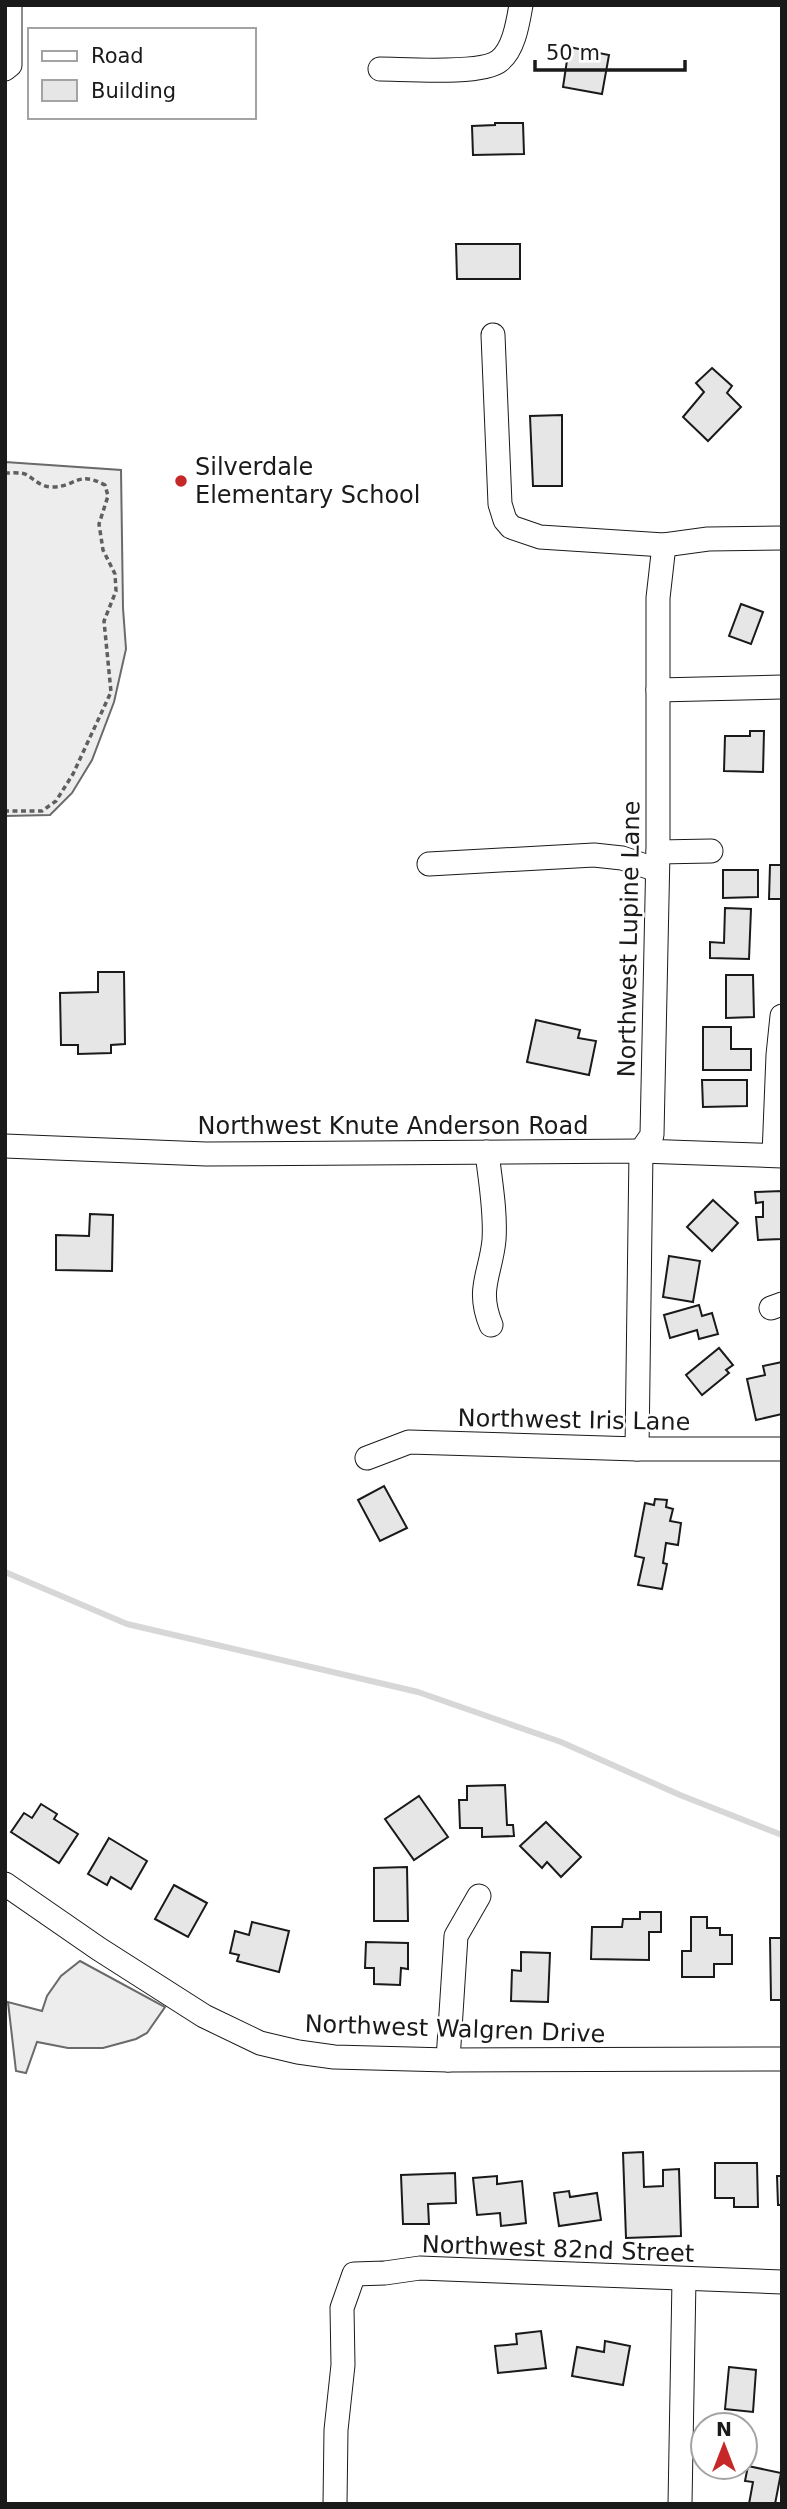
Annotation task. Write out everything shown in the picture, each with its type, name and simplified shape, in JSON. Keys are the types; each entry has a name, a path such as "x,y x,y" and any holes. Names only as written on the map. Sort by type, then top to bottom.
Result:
{"street":[{"path":"5,69 10,65 10,5"},
{"path":"380,69 475,69 499,61 509,48 521,5"},
{"path":"493,335 500,504 505,520 511,527 540,537 664,545 708,539 782,538"},
{"name":"Northwest Lupine Lane","path":"637,1449 641,1151 652,1135 658,861 658,598 664,545"},
{"path":"658,690 782,687"},
{"path":"429,864 594,855 658,861 711,851"},
{"path":"778,1156 778,1055 782,1016"},
{"name":"Northwest Knute Anderson Road","path":"5,1146 206,1154 641,1151 778,1156"},
{"path":"487,1152 494,1240 484,1280 486,1313 491,1325"},
{"name":"Northwest Iris Lane","path":"368,1458 409,1442 637,1449 782,1449"},
{"name":"Northwest Walgren Drive","path":"5,1884 99,1949 204,2016 260,2043 298,2052 334,2057 448,2060 782,2059"},
{"path":"448,2060 457,1936 479,1896"},
{"name":"Northwest 82nd Street","path":"335,2504 336,2430 343,2365 342,2308 354,2274 421,2268 782,2282"},
{"path":"680,2504 684,2279"}],"path":[{"path":"5,473 26,474 35,482 50,488 91,478 105,485 108,496 99,524 103,550 115,574 116,591 104,621 111,692 73,774 56,801 42,811 5,811"}],"shaded area":[{"path":"5,462 121,470 126,649 114,702 92,760 72,793 50,815 5,816"},
{"path":"80,1961 165,2007 147,2033 136,2039 103,2048 68,2048 37,2042 26,2073 16,2071 8,2002 42,2011 47,1996 61,1976"}],"building":[{"path":"569,47 609,55 602,94 563,87"},
{"path":"523,123 524,154 473,155 472,126"},
{"path":"456,244 520,244 520,279 457,279"},
{"path":"712,368 732,386 727,393 741,407 708,441 683,417 704,392 696,383"},
{"path":"562,415 562,486 533,486 530,416"},
{"path":"741,604 763,612 751,644 729,636"},
{"path":"750,731 764,731 763,772 724,771 725,736 750,736"},
{"path":"770,865 782,865 782,899 769,899"},
{"path":"723,870 758,870 758,897 723,898"},
{"path":"725,908 751,909 749,959 710,958 710,942 724,943"},
{"path":"98,972 124,972 125,1044 111,1045 111,1053 78,1054 78,1045 61,1045 60,993 98,992"},
{"path":"726,975 753,975 754,1017 726,1018"},
{"path":"536,1020 580,1030 578,1038 596,1041 589,1075 527,1062"},
{"path":"703,1027 731,1027 731,1049 751,1049 751,1070 703,1070"},
{"path":"702,1080 747,1080 747,1106 703,1107"},
{"path":"782,1191 782,1239 758,1240 756,1217 763,1217 763,1202 756,1203 755,1192"},
{"path":"713,1200 738,1223 712,1251 687,1227"},
{"path":"90,1214 113,1215 112,1271 56,1270 56,1235 89,1236"},
{"path":"669,1256 700,1261 693,1302 663,1297"},
{"path":"699,1305 702,1316 712,1313 718,1334 699,1339 697,1330 670,1338 664,1315"},
{"path":"719,1348 733,1365 726,1370 729,1373 702,1395 686,1375"},
{"path":"782,1362 782,1414 756,1420 747,1379 765,1375 763,1366"},
{"path":"384,1486 407,1528 380,1541 358,1500"},
{"path":"655,1499 667,1500 666,1507 673,1509 670,1521 681,1523 678,1545 666,1543 663,1563 667,1564 662,1589 638,1585 644,1558 635,1556 645,1503 654,1505"},
{"path":"505,1785 507,1825 513,1825 514,1836 482,1837 482,1828 460,1828 459,1800 467,1800 467,1786"},
{"path":"419,1796 448,1837 414,1860 385,1819"},
{"path":"41,1804 57,1814 54,1819 78,1834 59,1863 11,1832 24,1813 32,1818"},
{"path":"546,1822 581,1857 561,1877 547,1862 542,1868 520,1846"},
{"path":"109,1838 147,1861 131,1889 111,1877 107,1885 88,1874"},
{"path":"407,1867 408,1921 374,1921 374,1868"},
{"path":"174,1885 207,1903 188,1937 155,1919"},
{"path":"640,1912 661,1912 661,1932 649,1932 649,1960 591,1959 592,1927 622,1927 623,1919 640,1919"},
{"path":"691,1917 707,1917 707,1928 720,1928 720,1935 732,1935 732,1964 714,1964 714,1977 682,1977 682,1951 691,1951"},
{"path":"252,1922 289,1931 279,1972 237,1961 239,1955 230,1953 235,1931 249,1935"},
{"path":"770,1938 782,1938 782,2000 771,2000"},
{"path":"366,1942 408,1943 408,1969 401,1968 400,1985 374,1984 374,1968 365,1968"},
{"path":"521,1952 550,1953 548,2002 511,2001 512,1970 521,1971"},
{"path":"643,2152 644,2187 663,2186 663,2170 679,2169 681,2236 626,2238 623,2153"},
{"path":"715,2163 757,2163 758,2207 734,2207 734,2198 715,2198"},
{"path":"455,2173 456,2203 428,2204 429,2224 403,2224 401,2175"},
{"path":"497,2176 497,2184 522,2181 526,2223 501,2226 500,2213 477,2215 473,2178"},
{"path":"777,2176 782,2176 782,2205 778,2205"},
{"path":"569,2191 570,2197 597,2193 601,2220 559,2226 554,2193"},
{"path":"541,2331 546,2368 498,2373 495,2346 517,2344 516,2334"},
{"path":"605,2341 630,2346 623,2385 572,2376 577,2347 604,2352"},
{"path":"729,2367 756,2370 753,2411 725,2409"},
{"path":"759,2468 781,2473 775,2504 749,2504 753,2482 745,2481 759,2481"}],"waterway":[{"path":"5,1572 127,1624 418,1692 561,1742 680,1795 782,1835"}],"place":[{"name":"Silverdale Elementary School","path":"181,481"}]}
